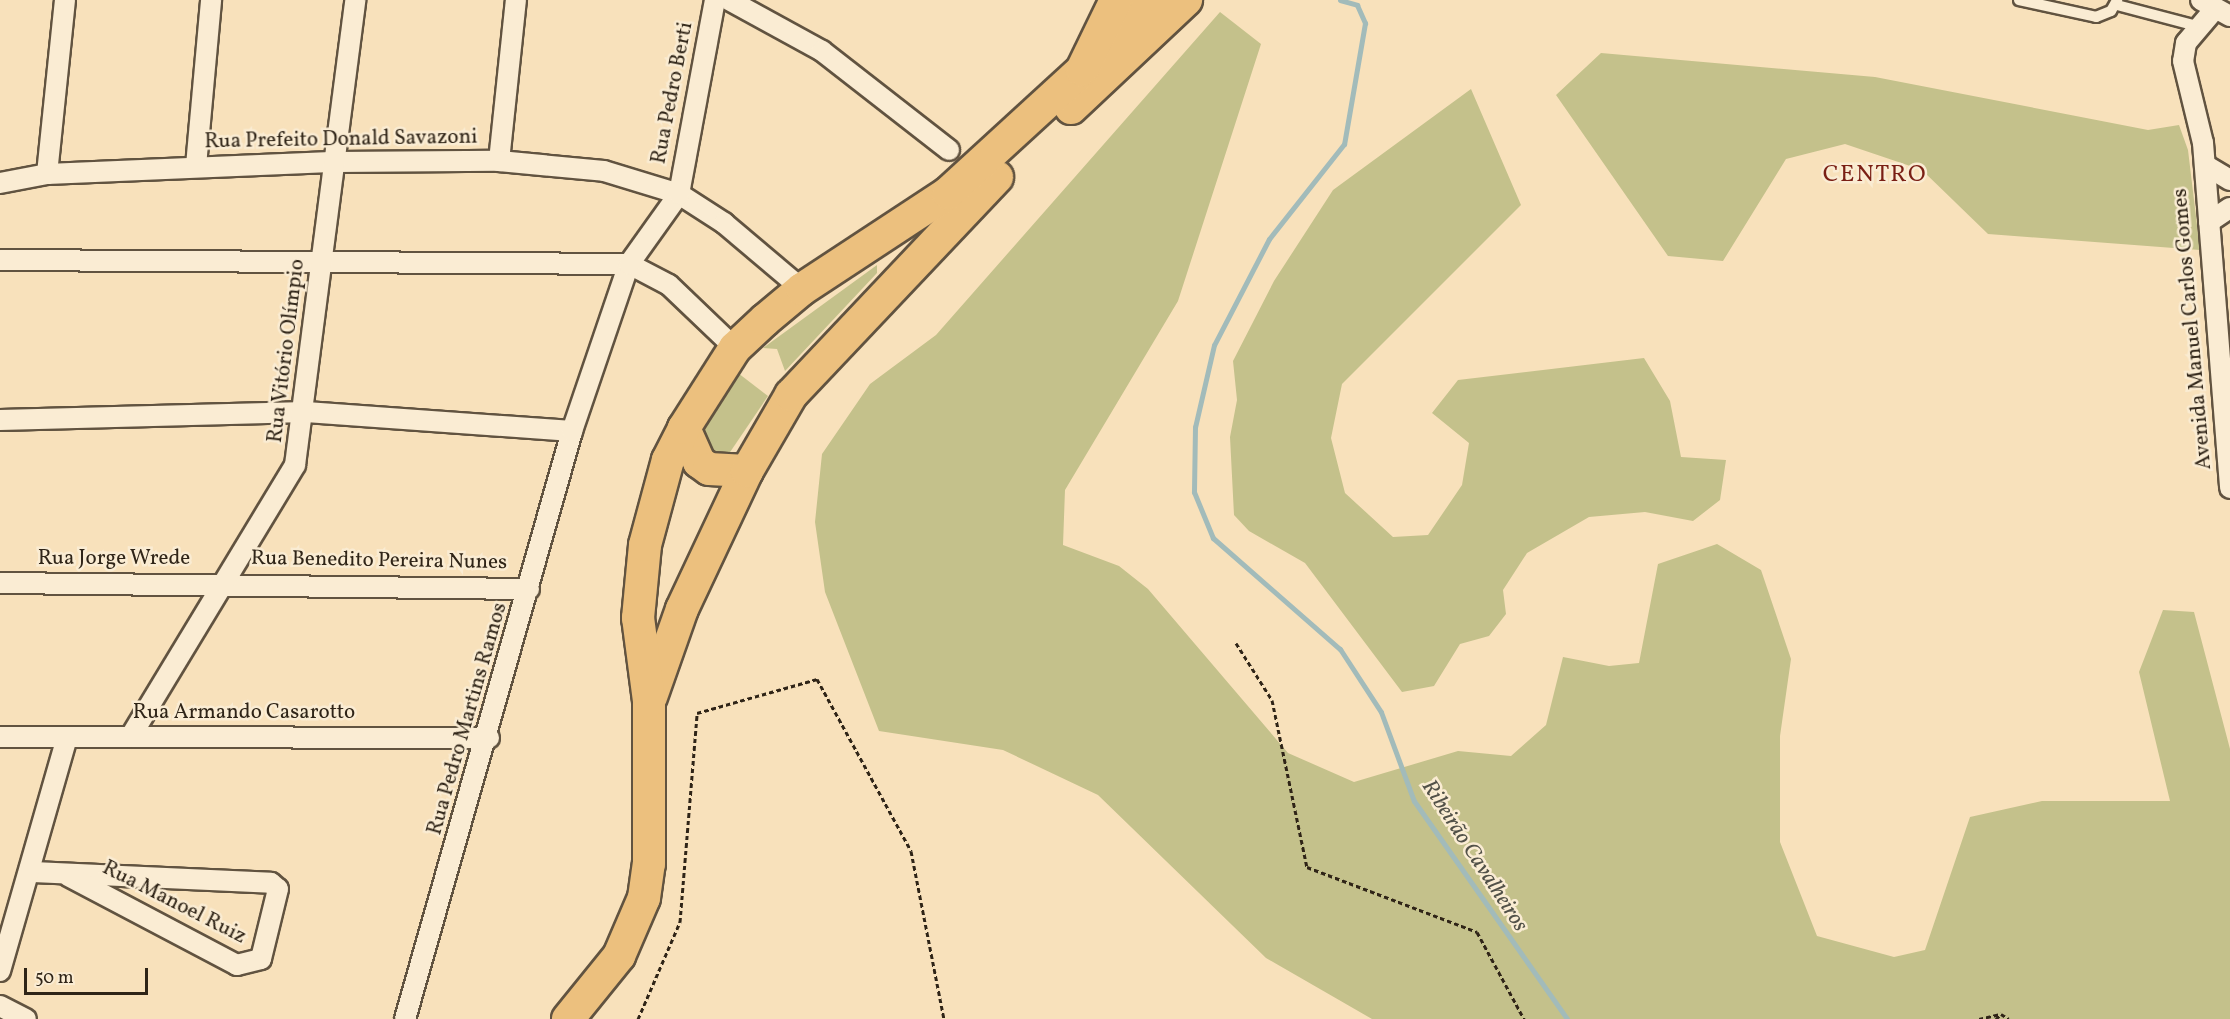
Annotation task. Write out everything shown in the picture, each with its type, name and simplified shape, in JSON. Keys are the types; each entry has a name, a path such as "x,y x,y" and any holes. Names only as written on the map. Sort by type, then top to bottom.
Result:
{"main road":[{"path":"650,701 682,609 747,471 791,395 973,198 1086,80 1116,0"},
{"path":"568,1019 619,956 644,898 650,864 650,701 638,631 645,545 668,460 684,428 735,348 801,289 948,193 1086,80 1176,2"},
{"path":"684,428 699,462 709,469 747,471"}],"street":[{"path":"47,174 65,0"},
{"path":"196,166 211,0"},
{"name":"Rua Vitório Olímpio","path":"131,736 227,582 295,465 306,412 355,0"},
{"path":"499,160 516,0"},
{"name":"Rua Pedro Berti","path":"679,194 715,0"},
{"path":"729,0 822,51 949,150"},
{"path":"2197,26 2215,9"},
{"name":"Avenida Manuel Carlos Gomes","path":"2197,26 2183,61 2205,165 2230,488"},
{"name":"Rua Prefeito Donald Savazoni","path":"0,183 47,174 196,166 337,162 499,160 604,171 679,194 724,223 801,289"},
{"path":"2205,165 2230,180"},
{"name":"Rua Pedro Martins Ramos","path":"405,1019 489,738 572,431 629,264 679,194"},
{"path":"2209,222 2230,208"},
{"path":"0,260 629,264 669,285 735,348"},
{"path":"0,420 306,412 572,431"},
{"name":"Rua Jorge Wrede","path":"0,583 227,582"},
{"name":"Rua Benedito Pereira Nunes","path":"227,582 529,589"},
{"name":"Rua Armando Casarotto","path":"0,737 66,741 131,736 489,738"},
{"path":"0,971 33,872 66,741"},
{"name":"Rua Manoel Ruiz","path":"33,872 68,876 271,883 279,890 261,959 237,964 68,876"},
{"path":"0,1006 26,1019"}],"lane":[{"path":"2019,0 2096,17 2117,2 2197,26"}],"path":[{"path":"1236,643 1272,700 1307,867 1477,932 1524,1019"},
{"path":"638,1019 680,922 697,713 817,679 911,850 944,1019"},
{"path":"1979,1019 2001,1014 2009,1019"},
{"path":"1996,1019 2001,1014"}],"shaded area":[{"path":"1220,12 1261,44 1178,301 1065,490 1063,545 1119,566 1148,589 1288,753 1354,782 1458,751 1511,756 1546,725 1563,657 1609,666 1639,663 1658,564 1717,544 1761,570 1791,659 1780,736 1780,842 1817,936 1894,957 1925,950 1970,817 2042,801 2170,801 2139,672 2163,610 2194,612 2230,749 2230,1019 1372,1019 1266,958 1098,795 1003,750 879,731 825,592 815,522 822,454 870,384 936,335"},
{"path":"1601,53 1875,77 2148,130 2179,125 2188,150 2200,250 1988,234 1922,170 1845,144 1786,159 1723,261 1668,256 1556,95"},
{"path":"1471,89 1521,205 1342,384 1331,438 1345,493 1393,537 1428,535 1462,485 1469,443 1432,413 1458,380 1644,358 1670,401 1681,457 1726,460 1720,500 1693,521 1645,512 1589,517 1527,553 1503,590 1506,614 1489,636 1460,644 1434,686 1402,692 1305,563 1249,531 1234,515 1230,437 1237,400 1233,361 1274,281 1333,190"},
{"path":"877,265 877,273 785,371 777,349 763,348"},
{"path":"738,373 768,396 722,464 697,447 706,420"}],"waterway":[{"name":"Ribeirão Cavalheiros","path":"1340,0 1357,5 1365,23 1344,144 1269,239 1214,345 1195,427 1194,492 1213,538 1340,649 1381,712 1414,801 1567,1019"}],"district":[{"name":"CENTRO","path":"1875,176"}]}
